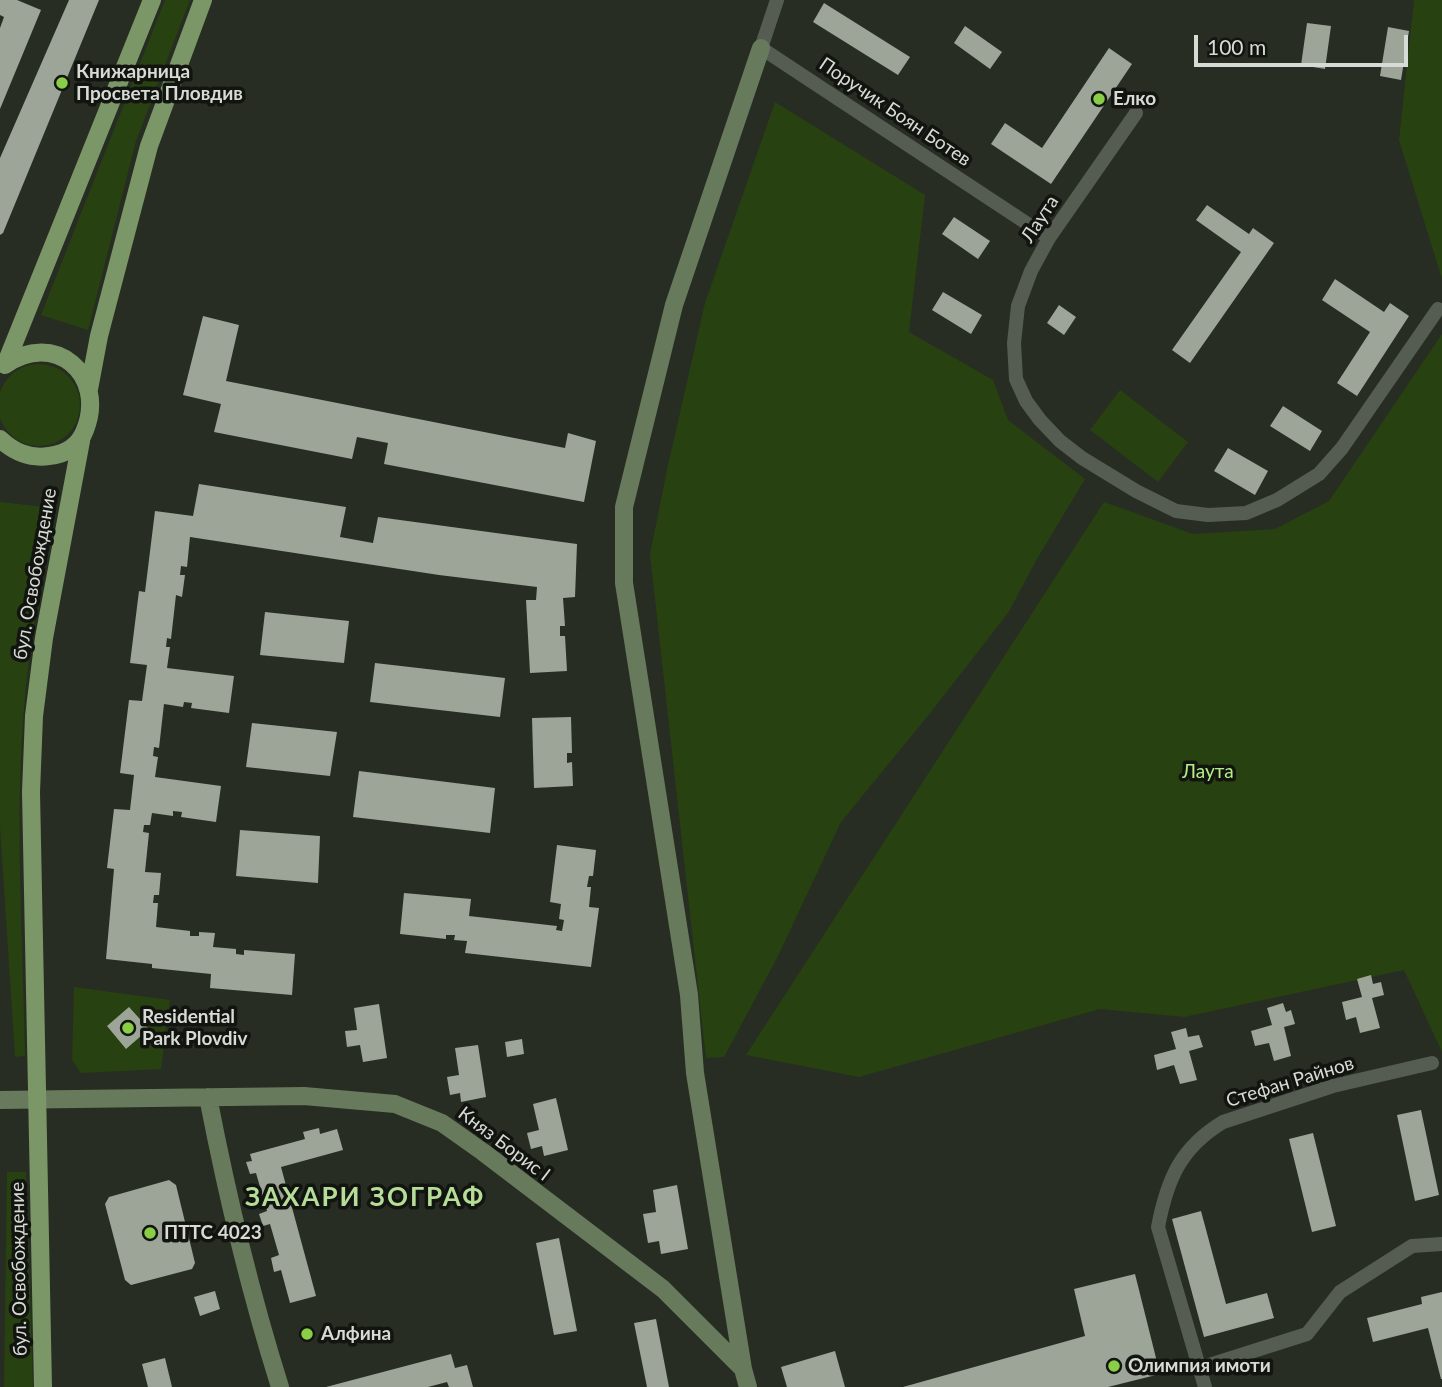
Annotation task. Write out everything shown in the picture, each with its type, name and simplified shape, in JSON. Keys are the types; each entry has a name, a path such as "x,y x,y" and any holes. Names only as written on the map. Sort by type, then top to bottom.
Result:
{"main road":[{"path":"3,366 152,0"},
{"path":"89,389 99,336 149,146 203,0"},
{"path":"3,366 30,353 55,354 70,362 82,374 89,389"},
{"name":"бул. Освобождение","path":"43,1387 31,792 34,716 44,638 81,441 90,418 92,404 89,389"},
{"path":"0,439 10,449 26,456 42,457 69,451 81,441"}],"street":[{"path":"743,1369 695,1073 689,995 624,583 624,507 674,305 777,0"},
{"name":"Поручик Боян Ботев","path":"761,48 1049,237"},
{"name":"Лаута","path":"1136,113 1049,237 1031,271 1018,306 1014,343 1016,379 1040,420 1060,441 1082,458 1136,491 1176,511 1208,515 1246,513 1277,500 1319,474 1342,449 1438,309"},
{"name":"Стефан Райнов","path":"1205,1387 1158,1227 1163,1202 1177,1165 1209,1131 1223,1122 1333,1086 1432,1063"},
{"name":"Княз Борис I","path":"0,1100 304,1096 395,1104 442,1123 663,1289 743,1369 748,1387"},
{"path":"208,1097 222,1170 280,1387"},
{"path":"1200,1368 1307,1334 1340,1292 1412,1246 1442,1244"}],"green space":[{"path":"165,0 190,0 136,141 88,330 41,315"},
{"path":"1414,0 1442,0 1442,279 1399,140"},
{"path":"775,102 925,195 909,332 993,380 1008,420 1085,479 1008,613 841,822 778,956 724,1057 706,1058 650,554 705,303"},
{"name":"Лаута","path":"1442,334 1442,1052 1404,970 1184,1017 1100,1009 859,1077 746,1055 1104,502 1193,534 1275,529 1329,501"},
{"path":"39,364 55,368 68,376 76,389 80,405 76,421 68,434 55,442 39,446 23,442 10,434 2,421 -2,405 2,389 10,376 23,368"},
{"path":"1120,390 1188,442 1158,482 1090,430"},
{"path":"0,502 54,508 32,640 23,720 20,846 25,1056 15,1057 0,826"},
{"path":"74,987 170,1000 161,1069 81,1073 72,1060"},
{"path":"7,1172 26,1172 33,1387 4,1387"}],"building":[{"path":"0,0 17,0 41,10 0,109 0,28 4,17 0,15"},
{"path":"69,0 99,0 0,235 0,158"},
{"path":"824,3 910,57 898,75 813,22"},
{"path":"1307,23 1331,26 1325,69 1301,65"},
{"path":"965,26 1002,52 990,69 954,43"},
{"path":"1388,27 1409,31 1401,80 1380,76"},
{"path":"1109,48 1132,64 1051,184 991,144 1005,123 1042,148"},
{"path":"1207,205 1249,234 1253,228 1274,243 1190,363 1172,350 1241,252 1196,220"},
{"path":"954,217 990,241 978,259 942,234"},
{"path":"1335,279 1384,312 1390,303 1409,316 1357,396 1337,383 1370,332 1322,300"},
{"path":"943,292 982,315 971,334 932,310"},
{"path":"1059,305 1076,317 1064,335 1047,323"},
{"path":"203,316 239,325 226,381 565,448 568,433 596,441 584,502 384,464 388,443 357,437 352,459 214,432 221,404 183,395"},
{"path":"1283,406 1322,431 1310,451 1270,426"},
{"path":"1228,448 1268,471 1255,495 1214,471"},
{"path":"199,484 346,507 340,537 373,543 378,517 577,544 575,597 563,598 565,626 560,626 560,636 565,636 567,671 530,673 526,600 536,600 537,587 190,537 187,567 181,566 180,575 185,575 182,597 176,595 171,639 167,638 166,647 170,647 167,668 234,676 229,713 191,708 192,703 184,702 183,707 164,704 159,748 154,747 153,756 158,757 155,777 221,786 216,822 181,817 182,812 173,811 173,816 152,813 150,825 144,825 143,832 149,833 145,872 161,873 159,895 154,895 153,903 158,903 156,927 190,931 190,936 199,936 199,932 215,933 213,947 236,949 236,954 244,955 244,950 295,954 292,995 210,988 211,974 152,968 152,964 106,959 114,869 107,868 114,809 130,810 134,775 120,773 129,700 142,701 147,665 130,663 139,591 145,592 155,511 193,516"},
{"path":"265,612 349,621 344,663 260,655"},
{"path":"375,663 505,678 500,717 370,702"},
{"path":"571,717 572,753 567,753 567,763 572,762 573,786 534,788 532,718"},
{"path":"252,723 337,732 330,776 246,767"},
{"path":"359,771 495,788 490,833 353,817"},
{"path":"240,830 320,836 318,883 236,876"},
{"path":"557,845 596,850 593,876 589,876 587,887 591,887 589,907 599,908 591,967 465,953 467,941 454,940 455,935 446,935 446,939 400,934 404,893 471,899 469,916 557,926 556,930 562,931 564,920 559,919 561,904 550,902"},
{"path":"1371,975 1373,984 1381,982 1384,995 1372,998 1380,1028 1360,1033 1356,1017 1346,1020 1342,1002 1362,997 1357,979"},
{"path":"1283,1003 1286,1012 1291,1010 1295,1024 1284,1027 1291,1056 1274,1061 1269,1043 1255,1046 1251,1031 1272,1025 1267,1008"},
{"path":"379,1004 387,1058 363,1062 360,1045 347,1047 345,1031 357,1030 354,1008"},
{"name":"Residential Park Plovdiv","path":"129,1007 149,1029 126,1049 107,1026"},
{"path":"1186,1028 1188,1037 1199,1035 1203,1047 1189,1051 1197,1080 1180,1084 1174,1065 1157,1070 1154,1055 1176,1049 1171,1032"},
{"path":"522,1039 524,1054 507,1057 505,1042"},
{"path":"478,1045 486,1097 461,1102 460,1093 450,1095 447,1077 459,1075 455,1048"},
{"path":"556,1098 568,1150 544,1156 542,1146 531,1149 527,1133 539,1130 533,1104"},
{"path":"1421,1110 1439,1195 1415,1201 1397,1115"},
{"path":"319,1128 320,1134 337,1129 343,1150 281,1167 316,1296 290,1303 281,1270 274,1272 271,1258 279,1255 270,1224 263,1226 259,1214 267,1211 256,1173 250,1174 246,1162 252,1161 250,1154 305,1139 303,1132"},
{"path":"1313,1133 1336,1226 1312,1232 1289,1139"},
{"name":"ПТТС 4023","path":"169,1180 176,1185 195,1263 192,1269 131,1285 125,1280 105,1204 109,1197"},
{"path":"677,1185 688,1249 661,1254 659,1241 648,1243 643,1214 656,1212 653,1190"},
{"path":"1201,1211 1226,1304 1267,1293 1274,1318 1204,1337 1172,1219"},
{"path":"559,1238 577,1331 554,1335 536,1243"},
{"path":"1135,1274 1160,1374 1108,1387 903,1387 1085,1336 1074,1289"},
{"path":"215,1291 220,1309 200,1316 194,1297"},
{"path":"1442,1292 1441,1379 1428,1328 1373,1342 1367,1318 1422,1304 1421,1297"},
{"path":"656,1319 669,1387 647,1387 634,1323"},
{"path":"835,1351 845,1387 787,1387 781,1367"},
{"path":"451,1354 455,1368 467,1365 473,1387 449,1387 447,1382 428,1387 326,1387"},
{"path":"165,1358 172,1387 148,1387 142,1364"}],"place":[{"name":"Книжарница Просвета Пловдив","path":"62,83"},
{"name":"Елко","path":"1099,99"},
{"name":"Residential Park Plovdiv","path":"128,1028"},
{"name":"ПТТС 4023","path":"150,1233"},
{"name":"Алфина","path":"307,1334"},
{"name":"Олимпия имоти","path":"1114,1366"}],"district":[{"name":"ЗАХАРИ ЗОГРАФ","path":"365,1198"}]}
